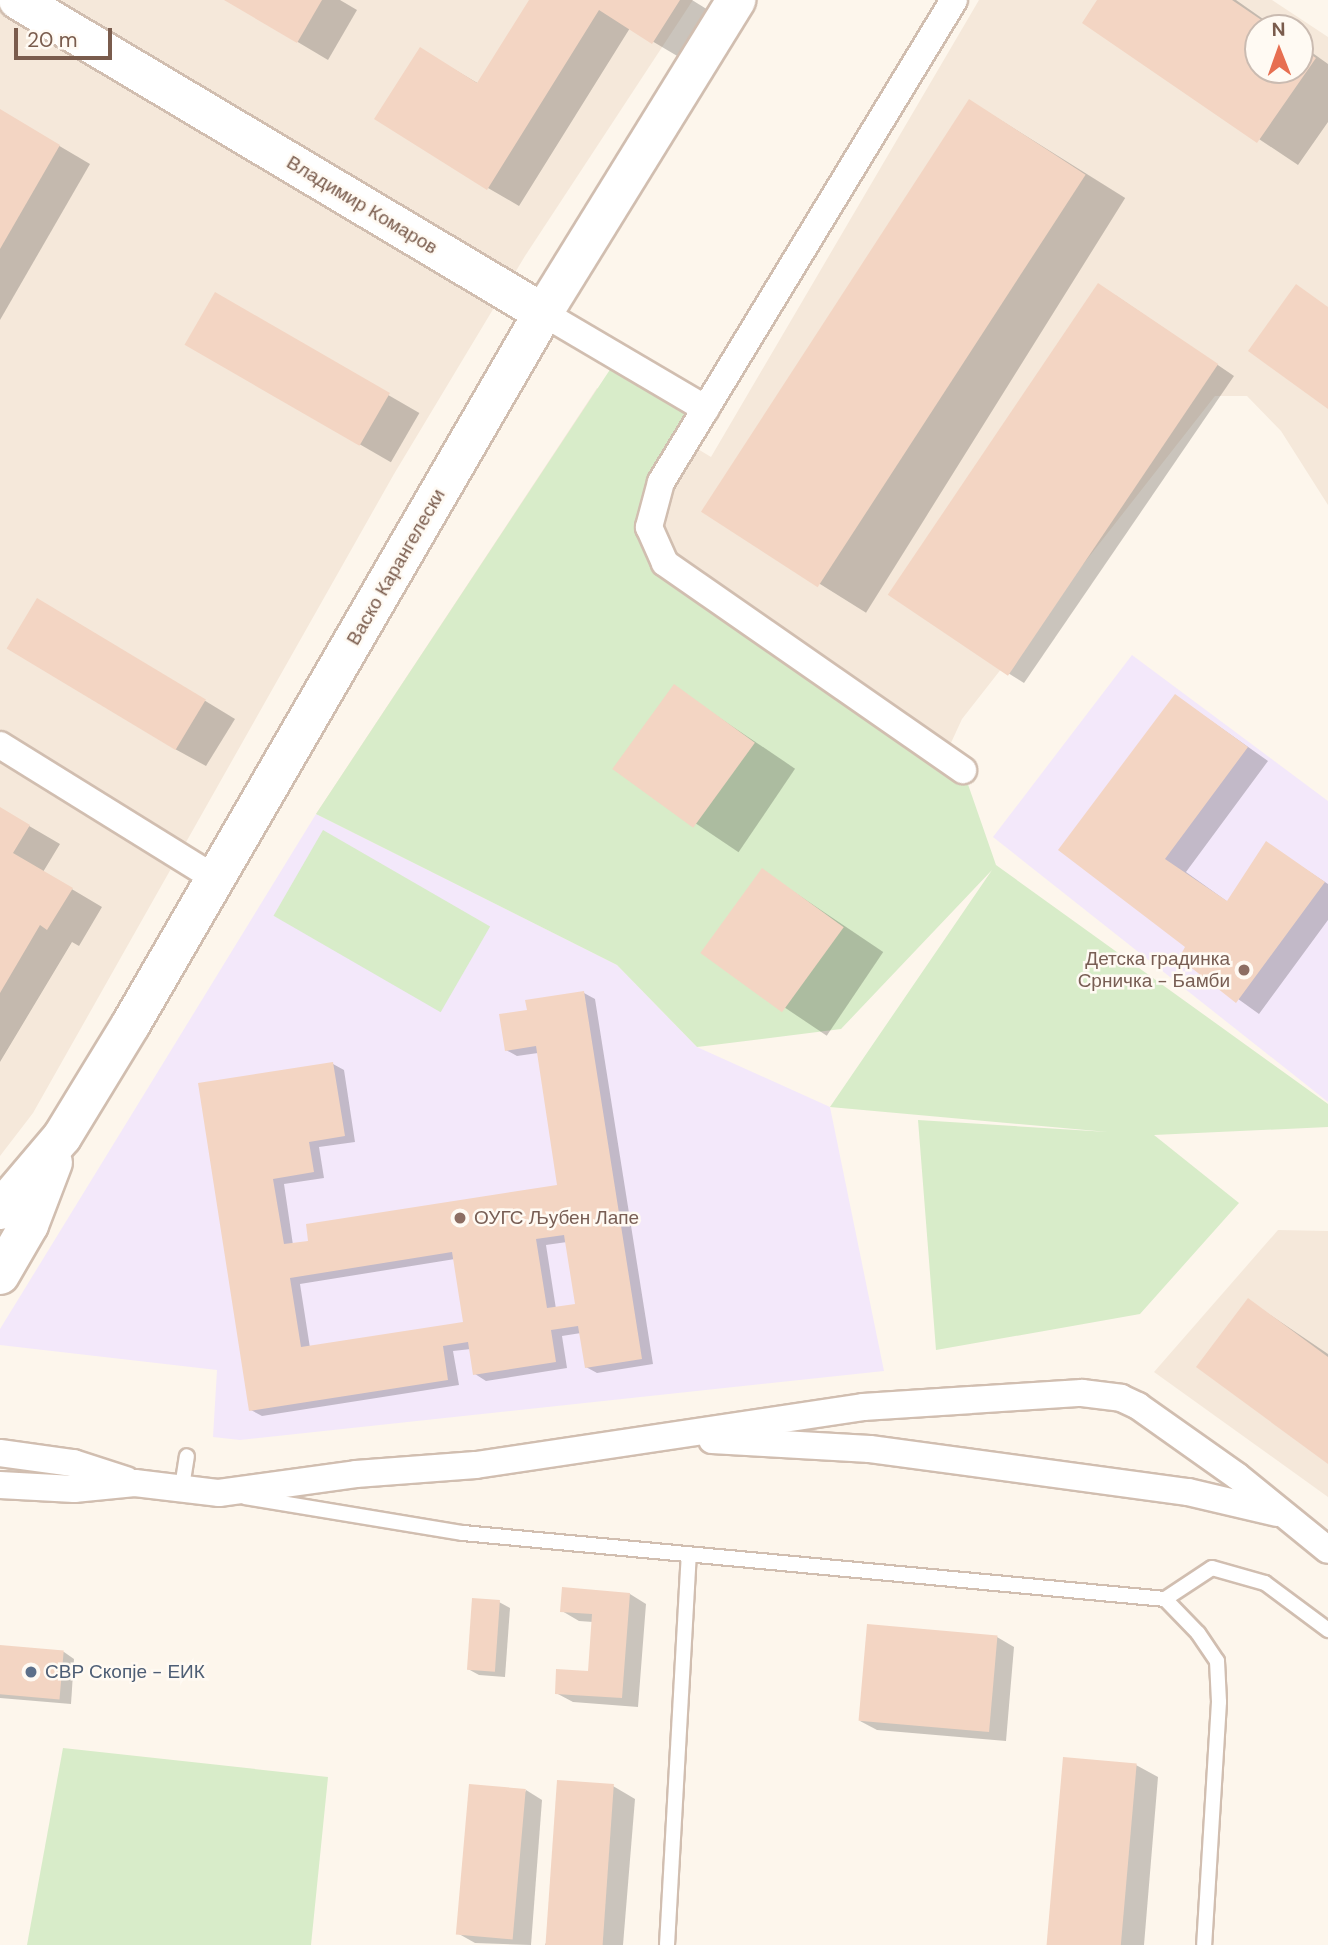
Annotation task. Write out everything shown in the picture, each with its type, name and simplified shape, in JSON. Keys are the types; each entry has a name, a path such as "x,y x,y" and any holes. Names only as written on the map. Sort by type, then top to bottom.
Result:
{"street":[{"path":"0,5 3,0"},
{"name":"Владимир Комаров","path":"18,0 706,409"},
{"name":"Васко Карангелески","path":"0,1210 62,1137 216,879 543,313 736,0"},
{"path":"954,0 706,409 652,504 649,527 666,563 963,770"},
{"path":"0,746 216,879"},
{"name":"Васко Карангелески","path":"0,1275 29,1225 62,1137"},
{"path":"0,1485 74,1489 135,1483 219,1493 356,1474 476,1465 863,1406 1044,1393 1105,1395 1121,1398 1157,1418 1328,1550"},
{"path":"655,1436 870,1449 1188,1492 1282,1514"},
{"path":"0,1453 73,1463 135,1483"}],"lane":[{"path":"182,1488 187,1456"},
{"path":"219,1493 463,1533 689,1557 1165,1599 1212,1568 1265,1583 1328,1630"},
{"path":"667,1945 689,1557"},
{"path":"1165,1599 1198,1633 1217,1661 1219,1702 1204,1945"}],"shaded area":[{"path":"0,0 693,0 525,256 394,474 33,1113 0,1156"},
{"path":"979,0 1272,0 1293,14 1244,14 1244,84 1314,84 1314,28 1328,37 1328,505 1281,431 1247,396 1215,396 962,719 932,784 841,1029 316,814 597,388 711,457"},
{"name":"Детска градинка Срничка - Бамби","path":"1132,655 1328,801 1328,1102 993,837"},
{"name":"ОУГС Љубен Лапе","path":"316,814 617,965 697,1047 830,1107 884,1371 240,1440 213,1437 217,1370 0,1345 0,1329"},
{"path":"1278,1230 1328,1231 1328,1497 1154,1372"}],"green space":[{"path":"617,359 706,409 661,482 655,546 963,770 996,865 1328,1104 1328,1127 1154,1135 1239,1203 1140,1314 936,1350 918,1120 1108,1132 830,1107 992,870 841,1029 697,1047 617,965 316,814"},
{"path":"323,830 490,926 441,1012 274,916"},
{"path":"63,1748 328,1777 311,1945 27,1945"}],"building":[{"path":"224,0 322,0 297,43"},
{"path":"529,0 680,0 652,44 599,10 487,190 374,119 420,47 477,83"},
{"path":"1097,0 1232,0 1252,14 1244,14 1244,84 1298,84 1257,143 1082,23"},
{"path":"969,99 1086,175 818,587 701,512"},
{"path":"0,109 60,145 0,249"},
{"path":"1098,283 1218,364 1008,676 888,595"},
{"path":"1296,284 1328,307 1328,409 1248,351"},
{"path":"215,292 390,393 359,446 184,345"},
{"path":"37,598 206,699 175,750 7,649"},
{"path":"674,684 755,743 693,828 612,769"},
{"path":"1175,694 1248,747 1165,859 1227,901 1266,841 1325,882 1236,1003 1179,958 1185,947 1058,850"},
{"path":"0,807 30,825 13,853 73,888 47,930 40,925 0,993"},
{"path":"762,868 844,927 782,1012 700,953"},
{"path":"584,991 642,1359 585,1368 578,1326 551,1330 556,1362 473,1375 468,1342 443,1346 448,1380 249,1411 198,1083 333,1062 345,1136 309,1142 314,1172 273,1179 284,1244 308,1241 306,1224 557,1185 536,1046 505,1051 499,1014 527,1010 525,1000","holes":["564,1235 575,1304 547,1308 536,1239","452,1252 463,1322 301,1347 290,1278"]},
{"path":"1248,1298 1328,1357 1328,1464 1196,1367"},
{"path":"562,1587 630,1593 622,1698 555,1694 556,1669 588,1671 592,1614 560,1612"},
{"path":"472,1598 500,1600 495,1672 467,1670"},
{"path":"867,1624 998,1635 989,1732 859,1721"},
{"name":"СВР Скопје - ЕИК","path":"0,1645 64,1651 59,1699 0,1694"},
{"path":"1063,1757 1137,1763 1121,1945 1047,1945"},
{"path":"557,1780 614,1784 603,1945 545,1945"},
{"path":"469,1784 526,1789 513,1939 456,1934"}],"place":[{"name":"Детска градинка Срничка - Бамби","path":"1244,970"},
{"name":"ОУГС Љубен Лапе","path":"460,1218"},
{"name":"СВР Скопје - ЕИК","path":"31,1672"}]}
